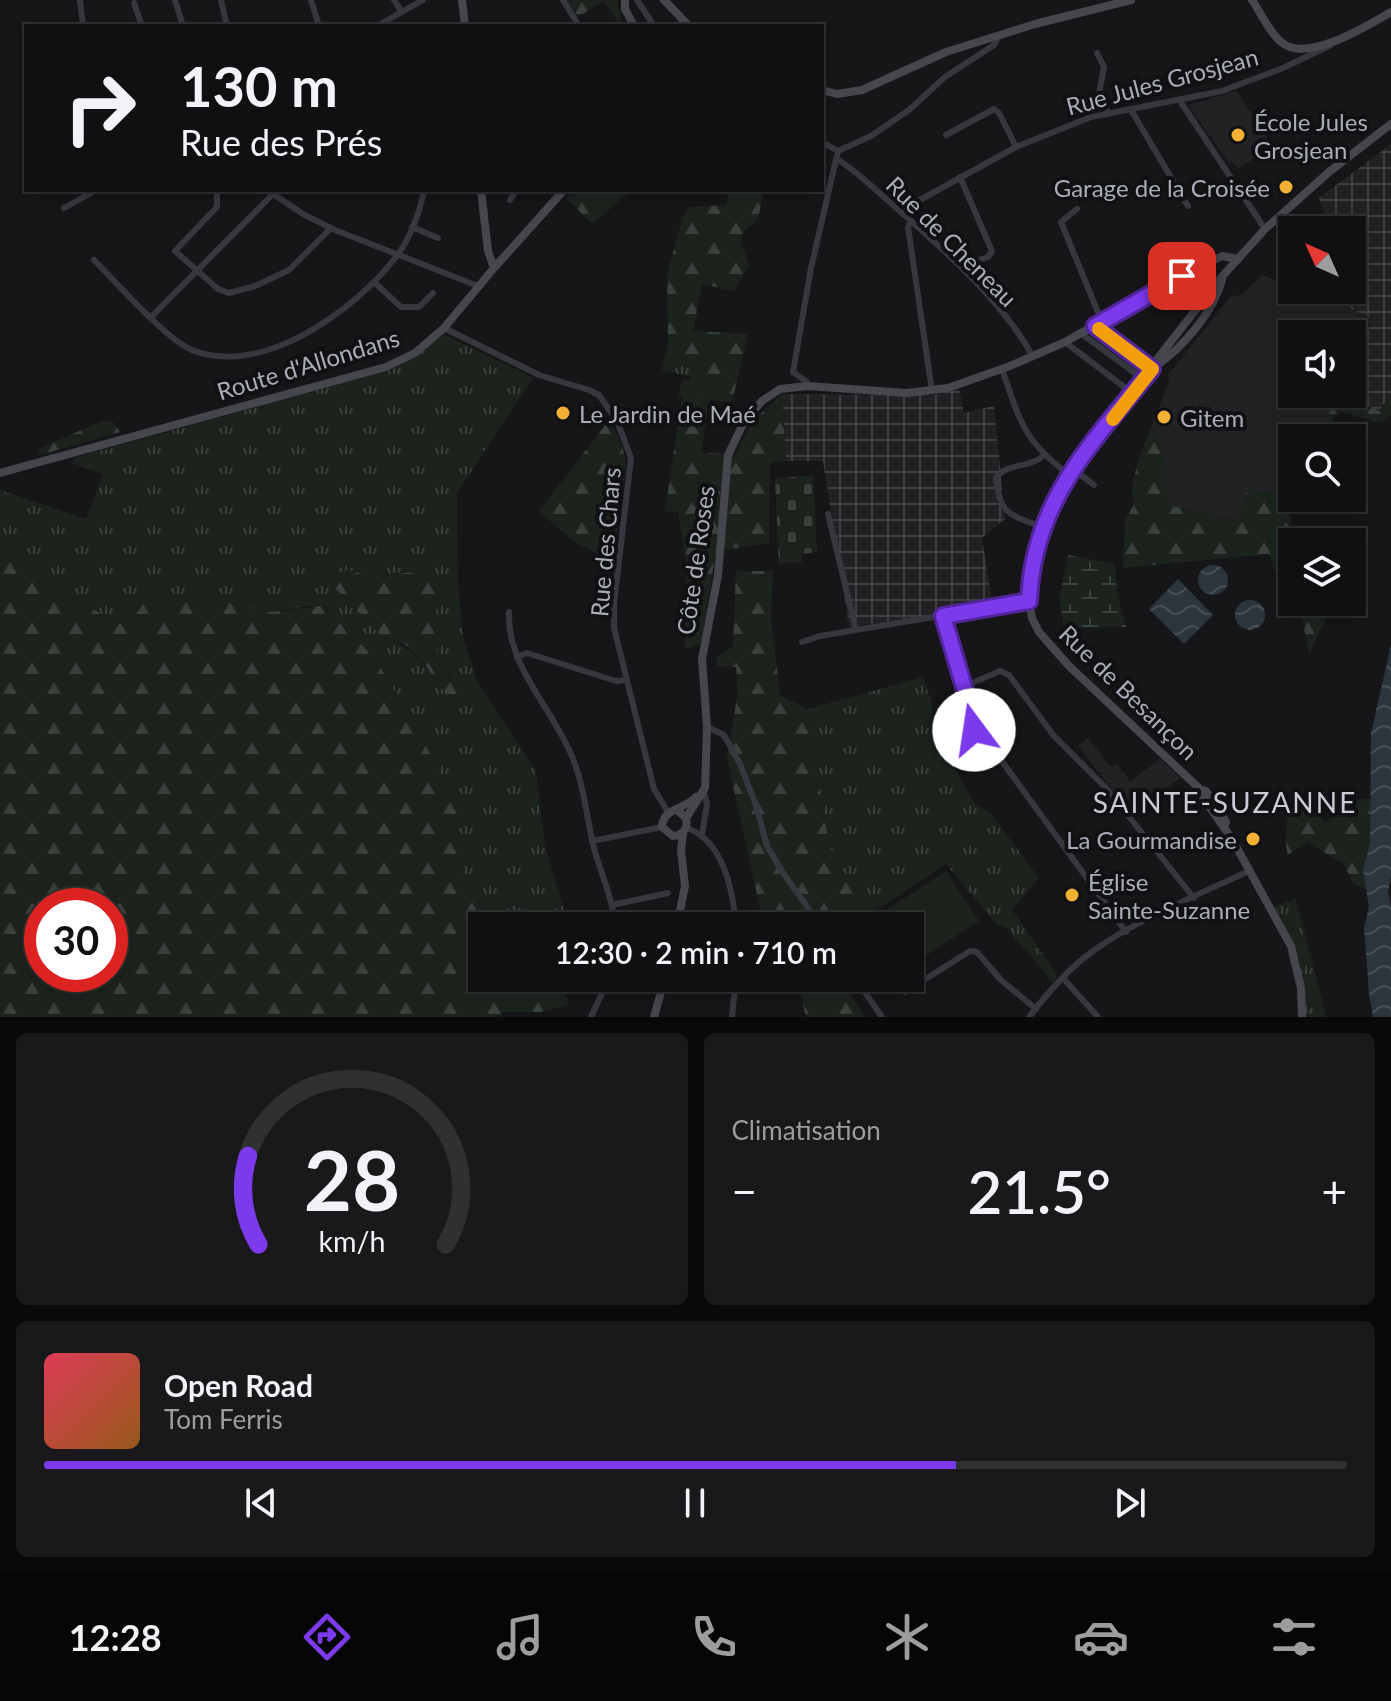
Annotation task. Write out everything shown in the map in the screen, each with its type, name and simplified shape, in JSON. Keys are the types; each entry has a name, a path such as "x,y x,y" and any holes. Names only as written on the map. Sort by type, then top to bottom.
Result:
{"main road":[{"path":"462,0 465,24"},
{"path":"625,0 625,9 633,24"},
{"path":"664,0 687,24"},
{"path":"824,91 837,94 862,90 946,52 1035,24 1131,0"},
{"path":"1252,0 1277,39 1291,48 1312,48 1341,38"},
{"name":"Rue Jules Grosjean","path":"1341,38 1391,12"},
{"name":"Rue de Besançon","path":"1302,1017 1301,988 1291,946 1224,827 1226,822 1206,791 1201,790 1058,655 1036,628 1029,601 1033,560 1042,527 1070,472 1152,369 1173,353 1207,311 1222,278 1265,229 1300,197 1391,124"},
{"path":"481,192 488,251 494,268"},
{"name":"Route d'Allondans","path":"0,473 386,367 415,353 444,328 562,192"},
{"name":"Côte de Roses","path":"704,788 707,727 702,659 718,575 728,455 745,420 762,401 780,389 808,386 907,393 932,391 1033,357 1082,334 1222,256 1238,259"},
{"path":"682,867 665,830 664,816 704,788"},
{"path":"665,830 678,836 704,788"},
{"path":"673,812 685,826 682,867 685,886 680,912"},
{"path":"654,1017 661,992"}],"street":[{"path":"80,0 83,24"},
{"path":"176,0 182,24"},
{"path":"221,0 227,24"},
{"path":"311,0 318,24"},
{"path":"394,0 402,12"},
{"path":"381,24 423,0"},
{"path":"563,0 578,24"},
{"path":"637,0 653,24"},
{"path":"135,1 141,24"},
{"path":"808,386 793,372 811,268 837,155 909,110 945,77 994,45 999,36"},
{"name":"Rue Jules Grosjean","path":"902,213 909,206 1016,147 1091,117 1180,101 1248,82 1324,50 1341,38"},
{"path":"1097,53 1104,67 1099,94 1109,114"},
{"path":"1180,101 1265,229"},
{"path":"946,135 994,109 1016,147"},
{"path":"1131,110 1188,206"},
{"name":"Rue de Cheneau","path":"824,144 946,255 1002,314 1033,357"},
{"path":"960,177 992,251 988,257 979,260"},
{"path":"64,208 92,192"},
{"path":"217,192 217,207 175,251 218,289 229,293 255,286 289,270 331,228"},
{"path":"151,317 269,192 331,228 478,286"},
{"path":"94,260 151,317 189,349 219,356 239,355 308,334 346,308 398,255 412,227 423,192"},
{"path":"510,200 515,192"},
{"path":"1077,209 1061,222 1098,324 1152,369"},
{"path":"911,221 908,227 932,391"},
{"path":"412,227 438,238"},
{"path":"374,282 401,307 419,307 433,293"},
{"name":"Rue des Chars","path":"444,328 539,375 599,395 617,421 631,458 614,628 654,789 673,812"},
{"path":"1082,334 1144,379"},
{"path":"1065,342 1132,393"},
{"path":"1002,369 1023,426 1044,455 1094,485"},
{"path":"1042,527 1010,515 1003,508 997,494 996,478 1003,470 1030,465 1044,455"},
{"path":"828,514 856,630"},
{"path":"802,642 820,636 1029,601"},
{"path":"509,612 508,631 517,657 557,724 572,756 613,912"},
{"path":"943,616 969,704 969,721 974,730 993,749 1126,932"},
{"path":"517,657 527,653 616,681 626,680"},
{"path":"963,687 1000,671 1009,675 1054,736 1106,788 1194,898"},
{"path":"707,727 724,735 740,764 756,805 767,846 811,912"},
{"path":"702,835 707,804 704,788"},
{"path":"685,826 702,835 719,859 728,880 734,912"},
{"path":"592,841 665,830"},
{"path":"1029,1017 1088,954 1249,871"},
{"path":"612,905 668,893"},
{"path":"924,980 970,951 977,952 1001,980 1036,1009"},
{"path":"1063,978 1098,1017"},
{"path":"591,1017 603,992"},
{"path":"732,1017 735,992"},
{"path":"865,992 882,1017"}],"shaded area":[{"name":"École Jules Grosjean","path":"1237,91 1273,146 1238,169 1233,162 1229,164 1188,105"},
{"path":"1391,144 1391,394 1379,411 1366,406 1366,334 1373,319 1339,304 1366,304 1366,216 1325,216 1319,198"},
{"path":"1262,275 1278,281 1278,304 1337,304 1373,319 1366,334 1366,320 1278,320 1278,408 1331,408 1324,424 1278,424 1278,492 1246,493 1237,521 1168,505 1163,452 1153,422 1169,382 1168,375 1231,296 1242,295"},
{"path":"959,388 964,413 994,406 1005,519 982,538 993,607 849,627 823,461 786,461 782,394 934,395"},
{"path":"1088,738 1112,768 1117,764 1130,781 1160,759 1181,778 1128,812 1101,775 1103,773 1098,772 1078,746"}],"green space":[{"path":"567,0 617,0 621,20 618,22 604,1 578,17"},
{"path":"571,192 630,192 592,224 566,198"},
{"path":"729,192 764,192 758,219 744,231 741,242 749,265 734,291 702,284 693,331 748,334 732,402 709,400 701,453 736,454 751,423 782,394 786,461 770,462 769,543 716,551 701,644 685,649 686,561 678,512 665,511 682,397 697,397 703,369 664,361 668,345 667,274 683,216 689,207 726,205"},
{"path":"443,334 533,378 457,493 458,582 463,637 477,681 536,771 545,846 565,912 486,912 462,873 456,803 376,661 320,606 271,612 220,600 127,627 43,582 4,544 0,536 0,490 86,519 103,474 72,463 74,458 391,370 412,359","holes":["347,570 370,576 403,572 435,613 434,644 452,681 438,685 416,655 383,638"]},
{"path":"664,361 703,369 697,397 678,397 682,380 690,381 691,377 662,370"},
{"path":"1391,394 1391,414 1387,419 1376,422 1341,412 1334,416 1331,424 1324,424 1331,408 1366,406 1379,411"},
{"path":"610,419 623,449 626,465 614,562 574,542 539,511"},
{"path":"102,421 113,422 120,432 40,455 38,449"},
{"path":"1153,422 1163,452 1168,505 1236,521 1246,493 1278,492 1278,512 1290,512 1290,528 1278,528 1278,581 1269,554 1123,568 1125,521 1134,504 1133,485"},
{"path":"813,476 817,552 802,554 802,562 779,564 775,478"},
{"path":"0,536 4,544 43,582 126,627 148,598 220,600 271,612 320,606 357,639 376,661 410,716 456,803 462,873 486,912 468,912 468,992 564,992 569,1005 540,1012 502,1012 500,1017 0,1017"},
{"path":"1068,555 1115,564 1117,591 1126,627 1064,628 1059,599"},
{"path":"347,570 370,576 418,572 448,581 435,613 434,644 457,695 451,700 424,662 406,645 383,638 331,584 336,574"},
{"path":"736,571 773,571 771,616 780,695 808,709 829,845 862,912 761,912 727,758 738,692 736,667 717,666 716,658 733,646"},
{"path":"1302,616 1327,616 1309,654"},
{"path":"923,677 932,703 933,729 976,806 988,810 1039,878 1012,910 1058,975 1053,982 1005,927 997,925 946,864 873,912 861,912 829,845 808,709"},
{"path":"1299,791 1325,822 1360,799 1370,799 1370,843 1363,870 1367,890 1353,884 1344,864 1307,842 1288,855 1284,803"},
{"path":"946,871 979,921 924,957 924,912 884,912"},
{"path":"1296,899 1326,1017 1305,1017 1300,963 1275,906"},
{"path":"800,992 849,992 865,1017 806,1017"}],"water":[{"path":"1213,565 1219,566 1227,574 1227,586 1219,594 1213,595 1207,594 1199,586 1198,580 1199,574 1207,566"},
{"path":"1178,579 1213,615 1184,644 1149,609"},
{"path":"1250,600 1256,601 1264,609 1264,621 1256,629 1250,630 1244,629 1236,621 1235,615 1236,609 1244,601"},
{"path":"1391,645 1391,877 1388,891 1391,906 1391,1017 1373,1017 1364,927 1369,907 1363,870 1370,843 1371,733"}],"slow traffic":[{"path":"1099,329 1152,369 1113,419"}],"place":[{"name":"École Jules Grosjean","path":"1238,135"},
{"name":"Garage de la Croisée","path":"1286,187"},
{"name":"Le Jardin de Maé","path":"563,413"},
{"name":"Gitem","path":"1164,417"},
{"name":"La Gourmandise","path":"1253,839"},
{"name":"Église Sainte-Suzanne","path":"1072,895"}],"district":[{"name":"SAINTE-SUZANNE","path":"1225,802"}],"route":[{"path":"974,730 969,721 969,704 943,616 1029,601 1036,545 1045,519 1068,474 1152,369 1095,326 1182,276"}]}
